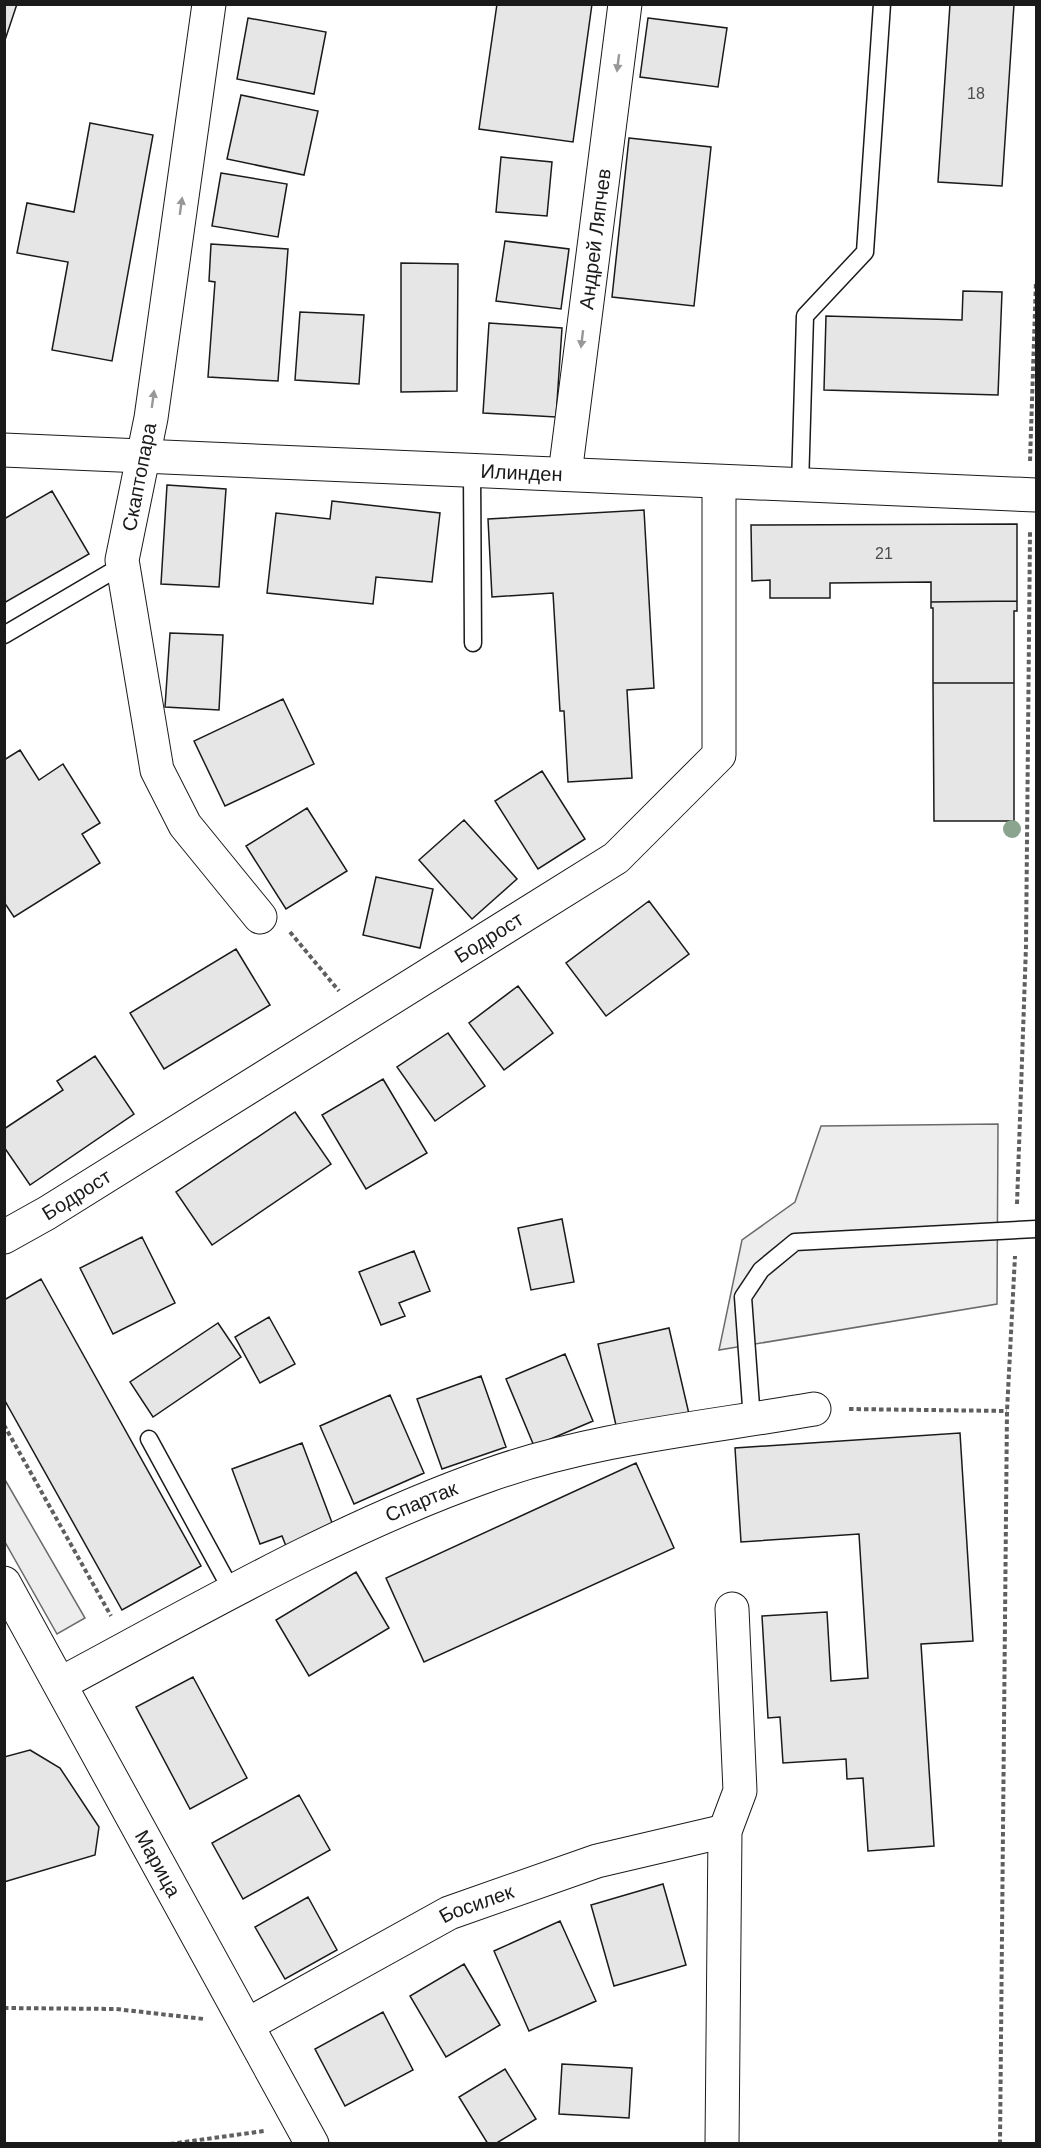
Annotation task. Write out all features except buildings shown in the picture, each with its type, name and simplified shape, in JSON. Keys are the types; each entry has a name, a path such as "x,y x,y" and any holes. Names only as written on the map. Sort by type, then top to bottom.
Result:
{"street":[{"name":"Скаптопара","path":"209,4 144,457 123,565 157,770 184,825 272,920"},
{"name":"Андрей Ляпчев","path":"566,474 625,4"},
{"name":"Илинден","path":"4,450 800,486 1033,482"},
{"name":"Бодрост","path":"4,1237 616,858 719,755 719,482"},
{"name":"Спартак","path":"60,1684 350,1531 490,1475 620,1440 814,1409"},
{"name":"Марица","path":"4,1583 307,2135"},
{"path":"722,2144 725,1831 740,1791 732,1609"},
{"name":"Босилек","path":"247,2025 449,1913 597,1861 725,1831"}],"lane":[{"path":"800,486 805,316 865,252 882,4"},
{"path":"472,470 473,643"},
{"path":"4,635 123,565"},
{"path":"752,1419 743,1297 761,1270 795,1242 1036,1229"},
{"path":"149,1439 233,1593"}],"path":[{"path":"1033,482 1036,281"},
{"path":"1000,2144 1007,1411 1026,946 1030,527"},
{"path":"272,920 360,1017"},
{"path":"814,1409 1007,1411"},
{"path":"4,1425 128,1648"},
{"path":"4,2008 116,2009 247,2025"},
{"path":"170,2144 307,2135"}],"shaded area":[{"path":"998,1124 997,1304 719,1350 742,1240 795,1202 821,1126"},
{"path":"4,1478 85,1618 57,1634 5,1542"}]}
